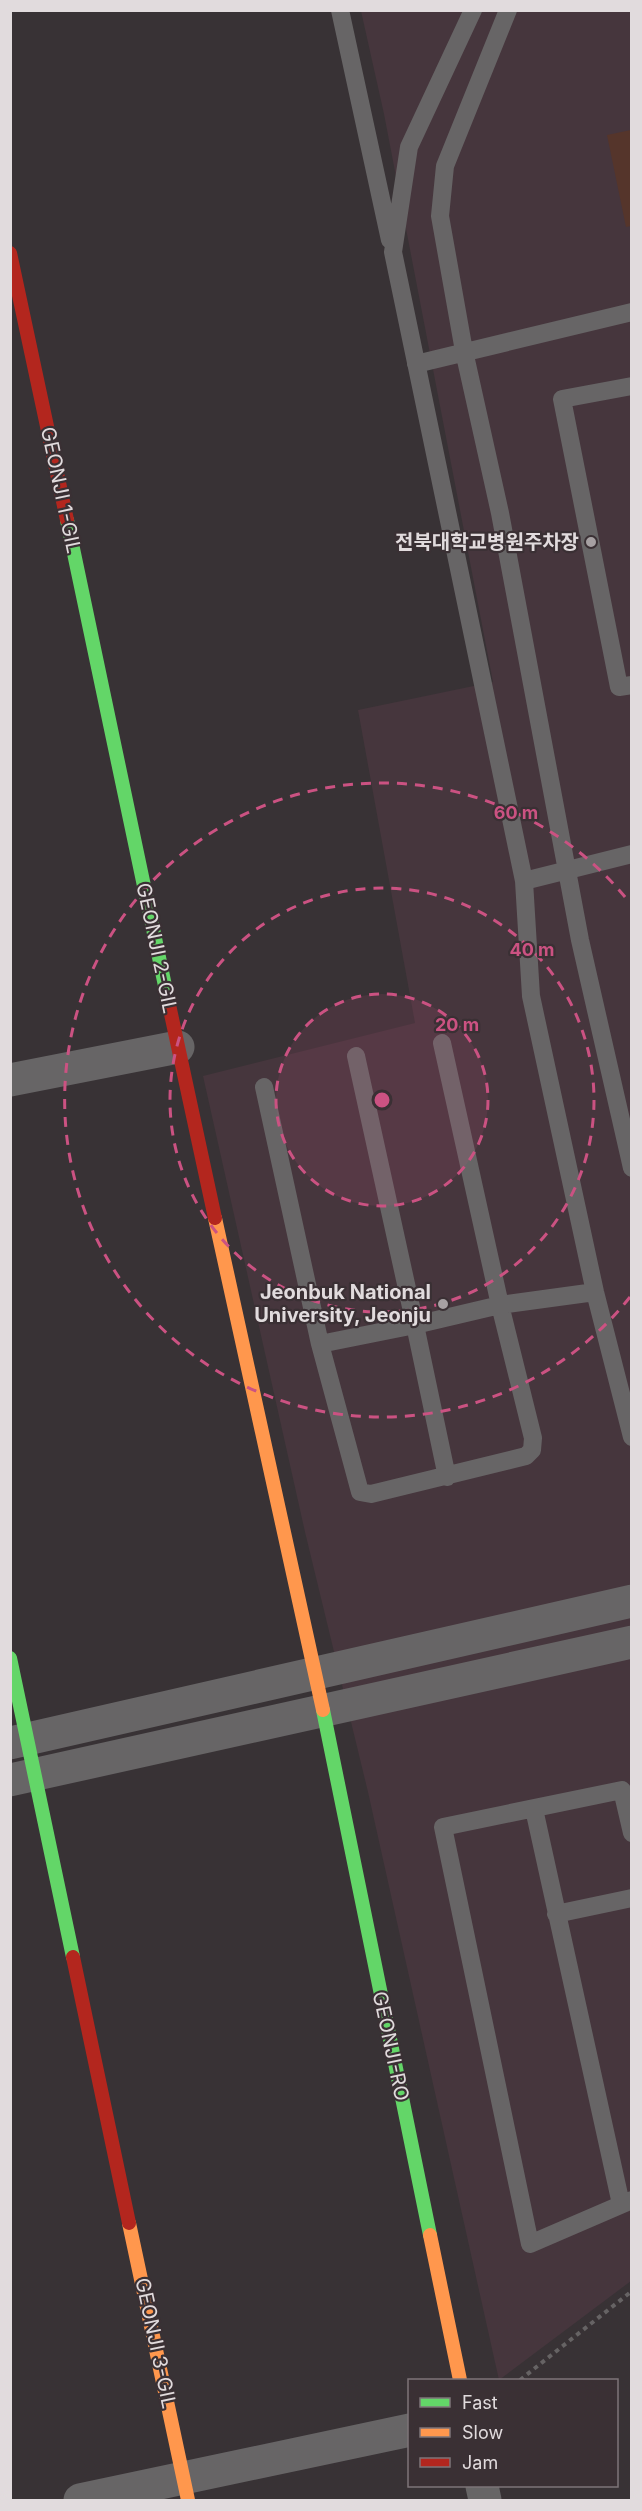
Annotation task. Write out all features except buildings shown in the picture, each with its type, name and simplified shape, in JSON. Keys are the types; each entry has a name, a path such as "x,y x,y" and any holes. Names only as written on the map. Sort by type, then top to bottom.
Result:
{"street":[{"name":"GEONJI 1-GIL","path":"10,253 16,300 101,681"},
{"name":"GEONJI 2-GIL","path":"101,681 178,1047 315,1673"},
{"path":"10,1080 178,1047"},
{"path":"19,1742 632,1600"},
{"path":"10,1658 23,1777 632,1642"},
{"name":"GEONJI-RO","path":"315,1673 460,2379"},
{"name":"GEONJI 3-GIL","path":"23,1777 128,2208 186,2490"},
{"path":"80,2500 186,2490 408,2431"}],"lane":[{"path":"340,10 393,252 524,881 531,996 595,1292 632,1437"},
{"path":"393,252 409,147 473,10"},
{"path":"508,10 445,166 440,216 464,351 500,513 580,940 632,1168"},
{"path":"416,364 632,312"},
{"path":"632,386 562,399 619,687 632,684"},
{"path":"524,881 632,855"},
{"path":"264,1087 320,1344 360,1492 371,1494 447,1477 526,1456 532,1450 533,1438 500,1305 442,1042"},
{"path":"356,1056 447,1477"},
{"path":"320,1344 500,1305 595,1292"},
{"path":"534,1809 556,1914 626,2202 530,2244 443,1827 622,1790 632,1833"},
{"path":"556,1914 632,1898"}],"path":[{"path":"521,2379 632,2291"}],"shaded area":[{"name":"Jeonbuk National University, Jeonju","path":"361,11 631,11 631,2281 500,2379 368,1792 305,1532 203,1076 415,1023 358,710 493,682 384,114"},
{"path":"631,130 631,226 626,227 607,135"}],"traffic: fast":[{"path":"67,520 168,1000"},
{"path":"10,1658 73,1957"},
{"path":"323,1710 430,2235"}],"traffic: slow":[{"path":"215,1218 323,1710"},
{"path":"129,2223 188,2500"},
{"path":"430,2235 460,2379"}],"traffic: jam":[{"path":"10,253 67,520"},
{"path":"168,1000 215,1218"},
{"path":"73,1957 129,2223"}],"place":[{"name":"전북대학교병원주차장","path":"591,542"},
{"name":"Jeonbuk National University, Jeonju","path":"443,1304"}]}
